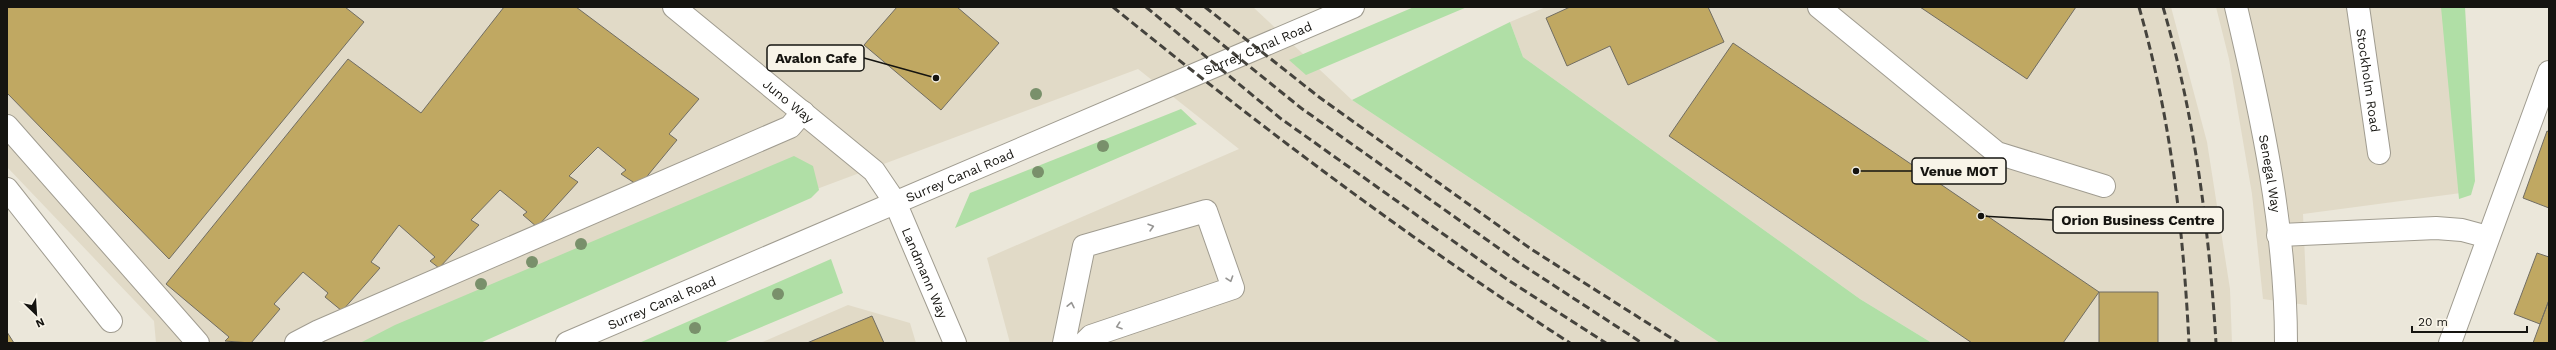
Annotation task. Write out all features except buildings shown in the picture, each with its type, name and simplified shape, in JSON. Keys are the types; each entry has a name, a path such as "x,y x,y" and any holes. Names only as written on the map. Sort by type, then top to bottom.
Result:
{"street":[{"name":"Juno Way","path":"674,7 874,172 895,202"},
{"name":"Surrey Canal Road","path":"566,343 895,202 1328,12 1353,7"},
{"path":"1819,7 1997,152 2104,186"},
{"name":"Senegal Way","path":"2236,7 2257,96 2278,235 2286,343"},
{"name":"Stockholm Road","path":"2358,7 2379,153"},
{"path":"2450,343 2549,72"},
{"path":"296,343 333,324 790,127 803,112"},
{"path":"7,126 198,343"},
{"path":"7,189 111,321"},
{"name":"Landmann Way","path":"895,202 955,343"},
{"path":"1064,343 1084,246 1206,211 1233,288 1091,336 1084,343"},
{"path":"2278,235 2436,228 2462,230 2488,237"}],"shaded area":[{"path":"7,7 1253,7 1352,100 1720,343 1010,343 987,258 1239,149 1138,69 405,343 156,343 154,321 7,167"},
{"path":"1546,7 2171,7 2207,142 2230,289 2232,343 1932,343 1860,299 1523,57 1510,22"},
{"path":"2216,7 2448,7 2461,193 2303,214 2307,305 2263,299 2252,194 2229,59"},
{"path":"848,305 910,323 916,343 760,343"}],"green space":[{"path":"1414,7 1467,7 1306,75 1289,60"},
{"path":"2441,7 2465,7 2475,181 2471,195 2459,199"},
{"path":"1510,22 1523,57 1860,299 1932,343 1720,343 1352,100"},
{"path":"1181,109 1197,124 955,228 970,193"},
{"path":"794,156 813,166 819,190 811,198 480,343 360,343 395,325"},
{"path":"831,259 843,293 723,343 639,343"}],"railway":[{"path":"1113,7 1224,95 1394,223 1452,264 1570,343"},
{"path":"1146,7 1280,118 1508,280 1606,343"},
{"path":"1176,7 1301,108 1521,264 1642,343"},
{"path":"1205,7 1319,97 1531,249 1679,343"},
{"path":"2139,7 2159,90 2174,174 2183,257 2189,343"},
{"path":"2163,7 2184,90 2199,174 2205,216 2216,343"}],"place":[{"name":"Avalon Cafe","path":"936,78"},
{"name":"Venue MOT","path":"1856,171"},
{"name":"Orion Business Centre","path":"1981,216"}]}
